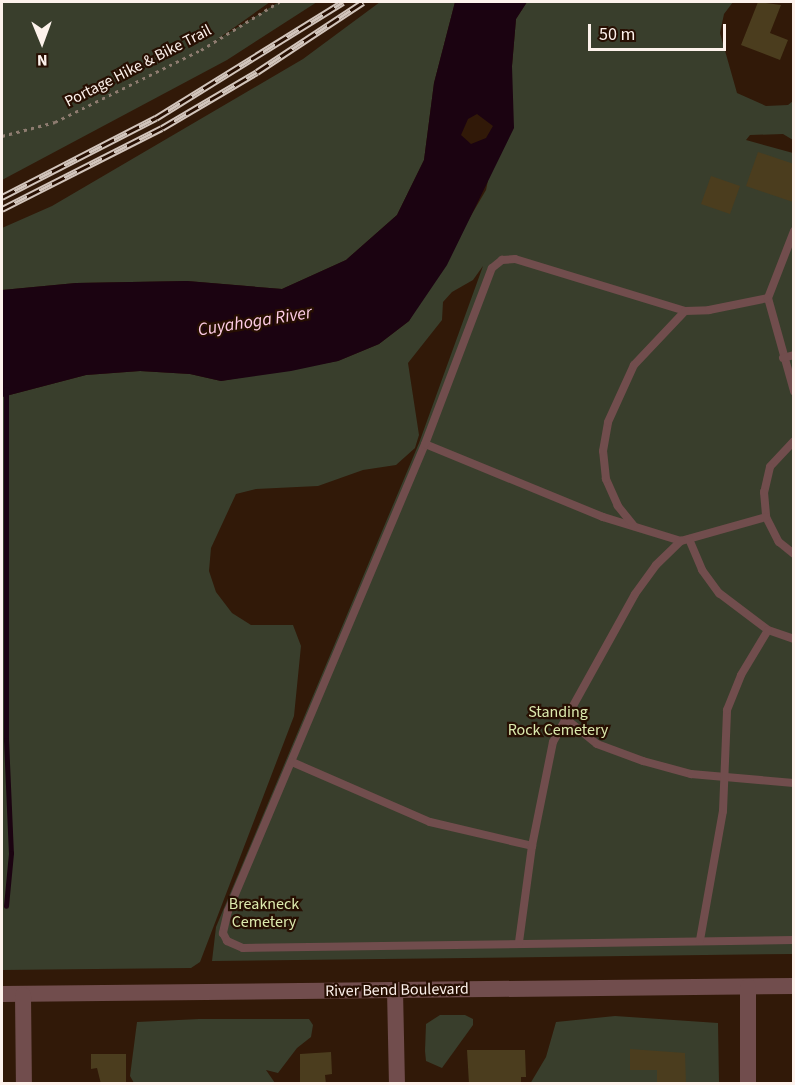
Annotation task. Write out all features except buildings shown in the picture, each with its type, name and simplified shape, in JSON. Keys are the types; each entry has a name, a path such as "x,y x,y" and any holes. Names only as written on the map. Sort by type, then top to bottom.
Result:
{"street":[{"name":"River Bend Boulevard","path":"2,994 794,986"},
{"path":"748,987 748,1083"},
{"path":"395,990 397,1083"},
{"path":"23,995 24,1083"}],"lane":[{"path":"794,231 768,298 794,391"},
{"path":"768,298 741,306 685,311 515,259 502,260 492,268 425,444 228,911 223,933 227,940 243,948 519,942 794,940"},
{"path":"634,526 618,506 606,479 603,451 608,422 634,365 685,311"},
{"path":"783,358 794,355"},
{"path":"794,441 770,467 764,492 766,517 779,542 794,554"},
{"path":"425,444 634,526 685,540 702,570 719,593 768,630 794,639"},
{"path":"519,942 532,846 553,742 635,594 656,565 685,540 766,517"},
{"path":"700,940 726,777 728,710 741,675 768,630"},
{"path":"565,718 597,744 643,761 691,774 794,783"},
{"path":"292,762 430,822 532,846"}],"path":[{"name":"Portage Hike & Bike Trail","path":"2,136 55,122 201,50 279,2"}],"green space":[{"path":"2,2 270,2 215,41 279,2 317,2 227,60 2,180"},
{"path":"380,2 455,2 434,83 424,160 397,215 346,260 282,289 187,281 76,283 2,290 2,228 52,206 303,59"},
{"name":"Standing Rock Cemetery","path":"527,2 733,2 724,14 720,33 737,93 766,106 788,105 793,101 793,140 783,134 750,135 746,140 793,153 793,954 212,961 216,927 419,443 483,266 473,280 452,292 443,302 442,320 408,363 419,435 415,448 396,465 363,470 318,486 256,489 236,494 211,548 209,571 216,592 232,613 251,625 293,625 301,646 294,716 200,962 191,968 2,970 2,397 86,375 140,371 190,374 221,381 338,361 379,344 409,321 486,190 512,66 516,19"},
{"path":"440,1015 465,1015 473,1019 473,1025 442,1068 426,1061 425,1051 426,1024"},
{"path":"615,1016 718,1023 719,1083 530,1084 546,1057 556,1022"},
{"path":"199,1019 309,1019 313,1025 311,1037 297,1048 278,1073 266,1070 275,1083 134,1083 130,1076 137,1022"}],"water":[{"name":"Cuyahoga River","path":"455,2 527,2 516,19 512,66 514,128 447,265 409,321 379,344 338,361 291,371 221,381 190,374 140,371 86,375 2,397 2,290 76,283 187,281 282,289 346,260 397,215 424,160 434,83","holes":["477,114 493,126 486,138 471,144 461,135 468,119"]}],"waterway":[{"path":"6,389 6,740 11,853 6,906"}],"railway":[{"path":"2,197 156,118 343,2"},
{"path":"2,209 162,128 257,72 363,2"}],"park label":[{"name":"Breakneck Cemetery","path":"264,913"}]}
